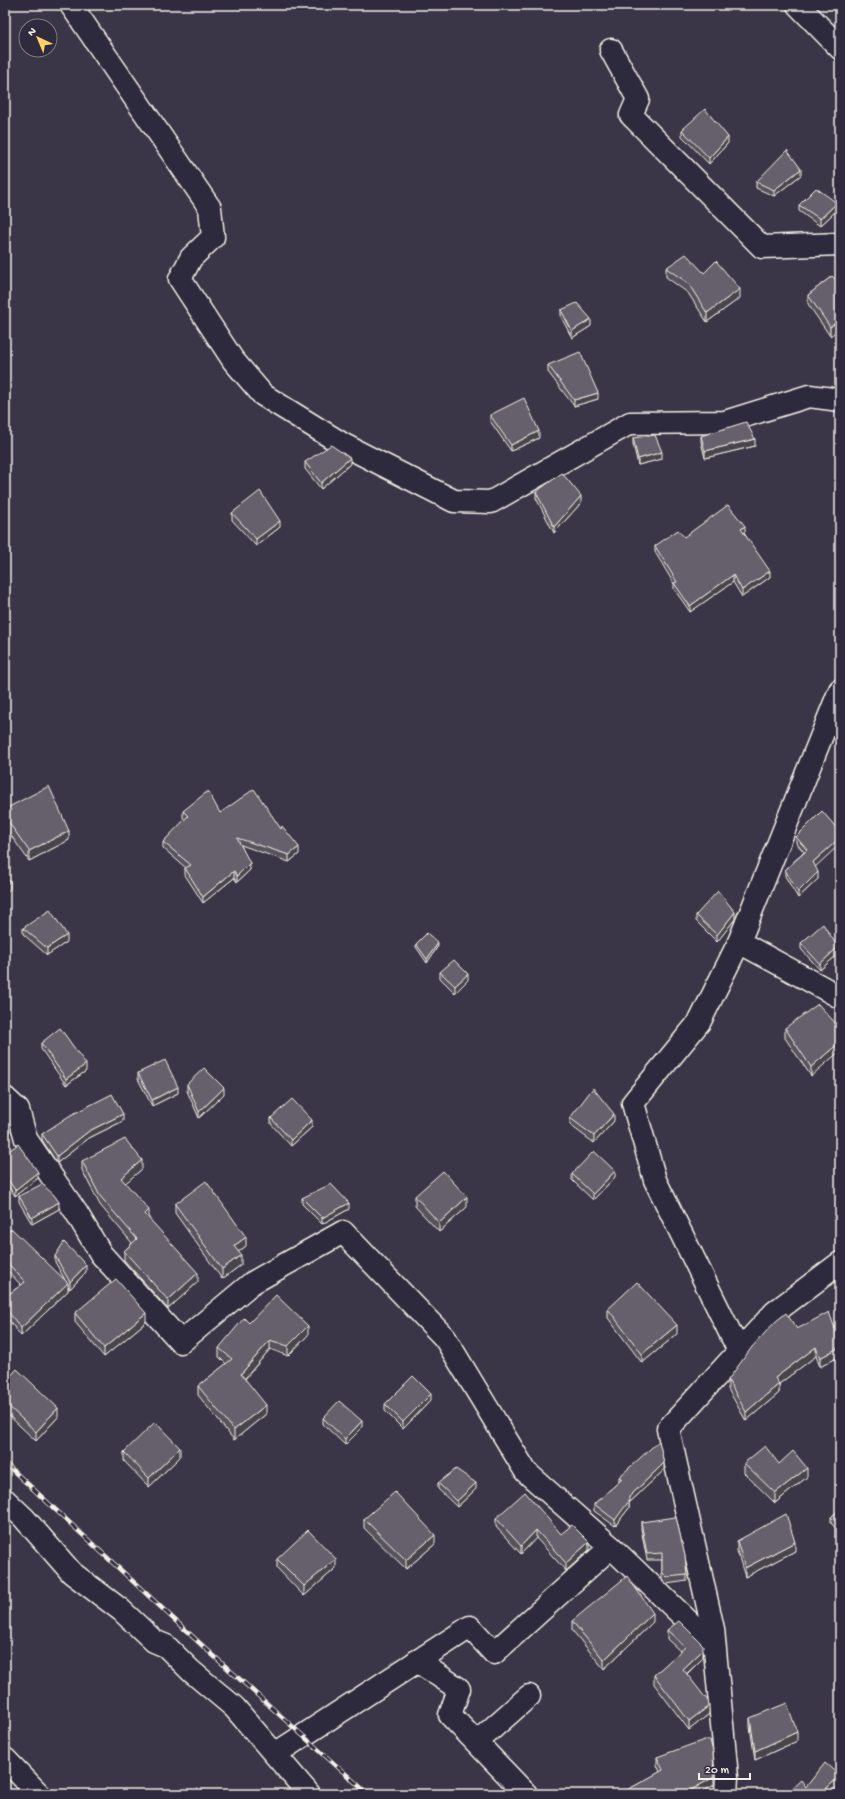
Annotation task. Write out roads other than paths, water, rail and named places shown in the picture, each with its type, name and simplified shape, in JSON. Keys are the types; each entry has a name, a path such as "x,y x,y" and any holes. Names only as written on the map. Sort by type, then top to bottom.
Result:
{"street":[{"path":"71,5 210,208 213,238 191,258 180,279 233,360 263,394 344,445 454,501 491,502 630,422 724,422 809,396 840,400"},
{"path":"798,5 840,48"},
{"path":"611,50 638,98 631,115 762,247 840,244"},
{"path":"739,1351 655,1180 633,1103 700,1021 739,942 840,690"},
{"path":"739,942 840,997"},
{"path":"5,1098 18,1110 26,1139 76,1212 101,1254 181,1342 252,1282 343,1232 445,1338 526,1472 611,1547 714,1646"},
{"path":"726,1794 727,1777 713,1629 668,1429 775,1312 840,1263"},
{"path":"5,1500 24,1518 72,1573 121,1610 154,1641 166,1646 234,1707 309,1794"},
{"path":"275,1754 470,1627 494,1653 611,1547"},
{"path":"417,1661 459,1689 450,1714 526,1794"},
{"path":"477,1742 529,1696"},
{"path":"5,1759 39,1794"}],"railway":[{"path":"5,1463 205,1648 368,1794"}]}
